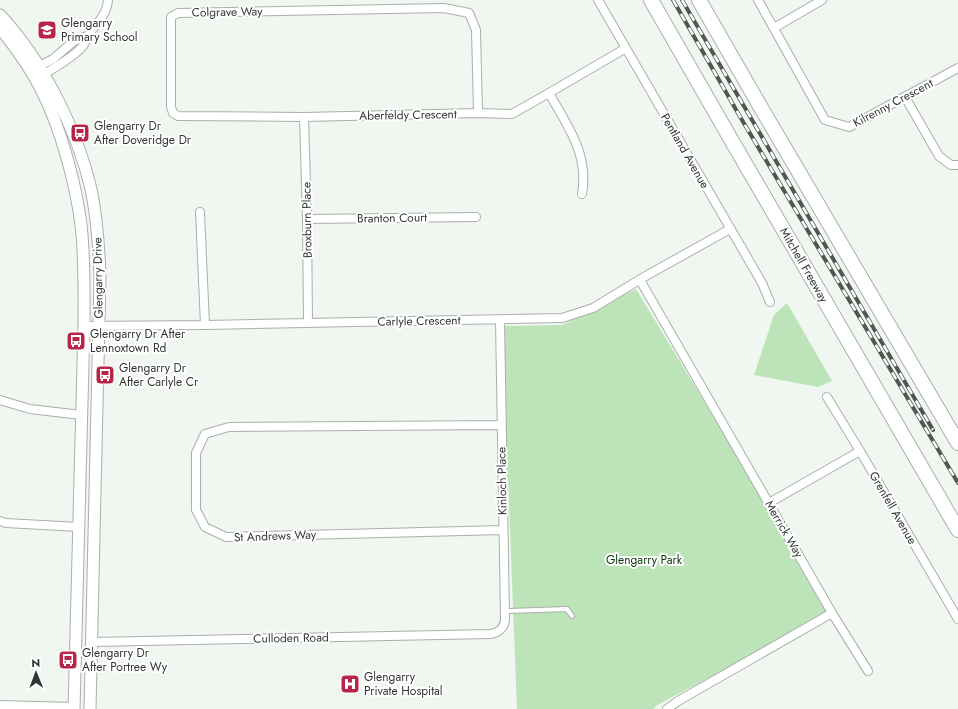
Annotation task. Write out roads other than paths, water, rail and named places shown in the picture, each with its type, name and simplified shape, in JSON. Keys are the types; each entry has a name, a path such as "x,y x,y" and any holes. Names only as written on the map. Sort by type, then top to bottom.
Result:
{"highway":[{"name":"Mitchell Freeway","path":"652,0 729,136 958,530"},
{"path":"700,0 760,106 958,443"}],"main road":[{"name":"Glengarry Drive","path":"0,15 38,73 81,152 91,189 99,242 99,326 90,709"},
{"name":"Glengarry Drive","path":"0,28 38,73 63,148 74,188 81,225 84,326 74,708"}],"street":[{"path":"38,73 74,41 87,36 107,9 108,0"},
{"name":"Pentland Avenue","path":"598,0 762,283 770,302"},
{"path":"758,0 774,28 822,0"},
{"name":"Colgrave Way","path":"173,113 171,107 171,17 178,13 444,8 469,13 476,30 478,113"},
{"name":"Kilrenny Crescent","path":"774,28 825,120 849,126 958,68"},
{"name":"Aberfeldy Crescent","path":"173,113 178,116 304,117 478,113 512,114 549,94 626,48"},
{"path":"549,94 581,155 584,174 582,194"},
{"path":"905,97 939,156 951,165 958,165"},
{"name":"Broxburn Place","path":"304,117 308,323"},
{"path":"200,212 205,325"},
{"name":"Branton Court","path":"307,219 476,217"},
{"name":"Carlyle Crescent","path":"84,326 562,318 594,308 730,229"},
{"name":"Merrick Way","path":"640,280 832,613 868,671"},
{"name":"Kinloch Place","path":"490,634 498,632 504,626 505,611 500,320"},
{"name":"Grenfell Avenue","path":"827,397 958,619"},
{"path":"0,400 30,409 82,415"},
{"name":"St Andrews Way","path":"501,425 229,427 206,434 196,453 196,510 205,528 226,537 503,530"},
{"path":"770,504 860,451"},
{"path":"0,521 6,523 79,527"},
{"path":"667,709 678,700 832,613"},
{"name":"Culloden Road","path":"91,642 490,634"},
{"path":"0,705 74,708"}],"lane":[{"path":"505,611 567,610 572,616"}],"railway":[{"path":"673,0 742,120 958,483"},
{"path":"682,0 933,430"}],"place":[{"name":"Glengarry Primary School","path":"47,30"},
{"name":"Glengarry Dr After Doveridge Dr","path":"80,133"},
{"name":"Glengarry Dr After Lennoxtown Rd","path":"76,341"},
{"name":"Glengarry Dr After Carlyle Cr","path":"105,375"},
{"name":"Glengarry Dr After Portree Wy","path":"68,660"},
{"name":"Glengarry Private Hospital","path":"350,684"}],"park label":[{"name":"Glengarry Park","path":"644,560"}]}
